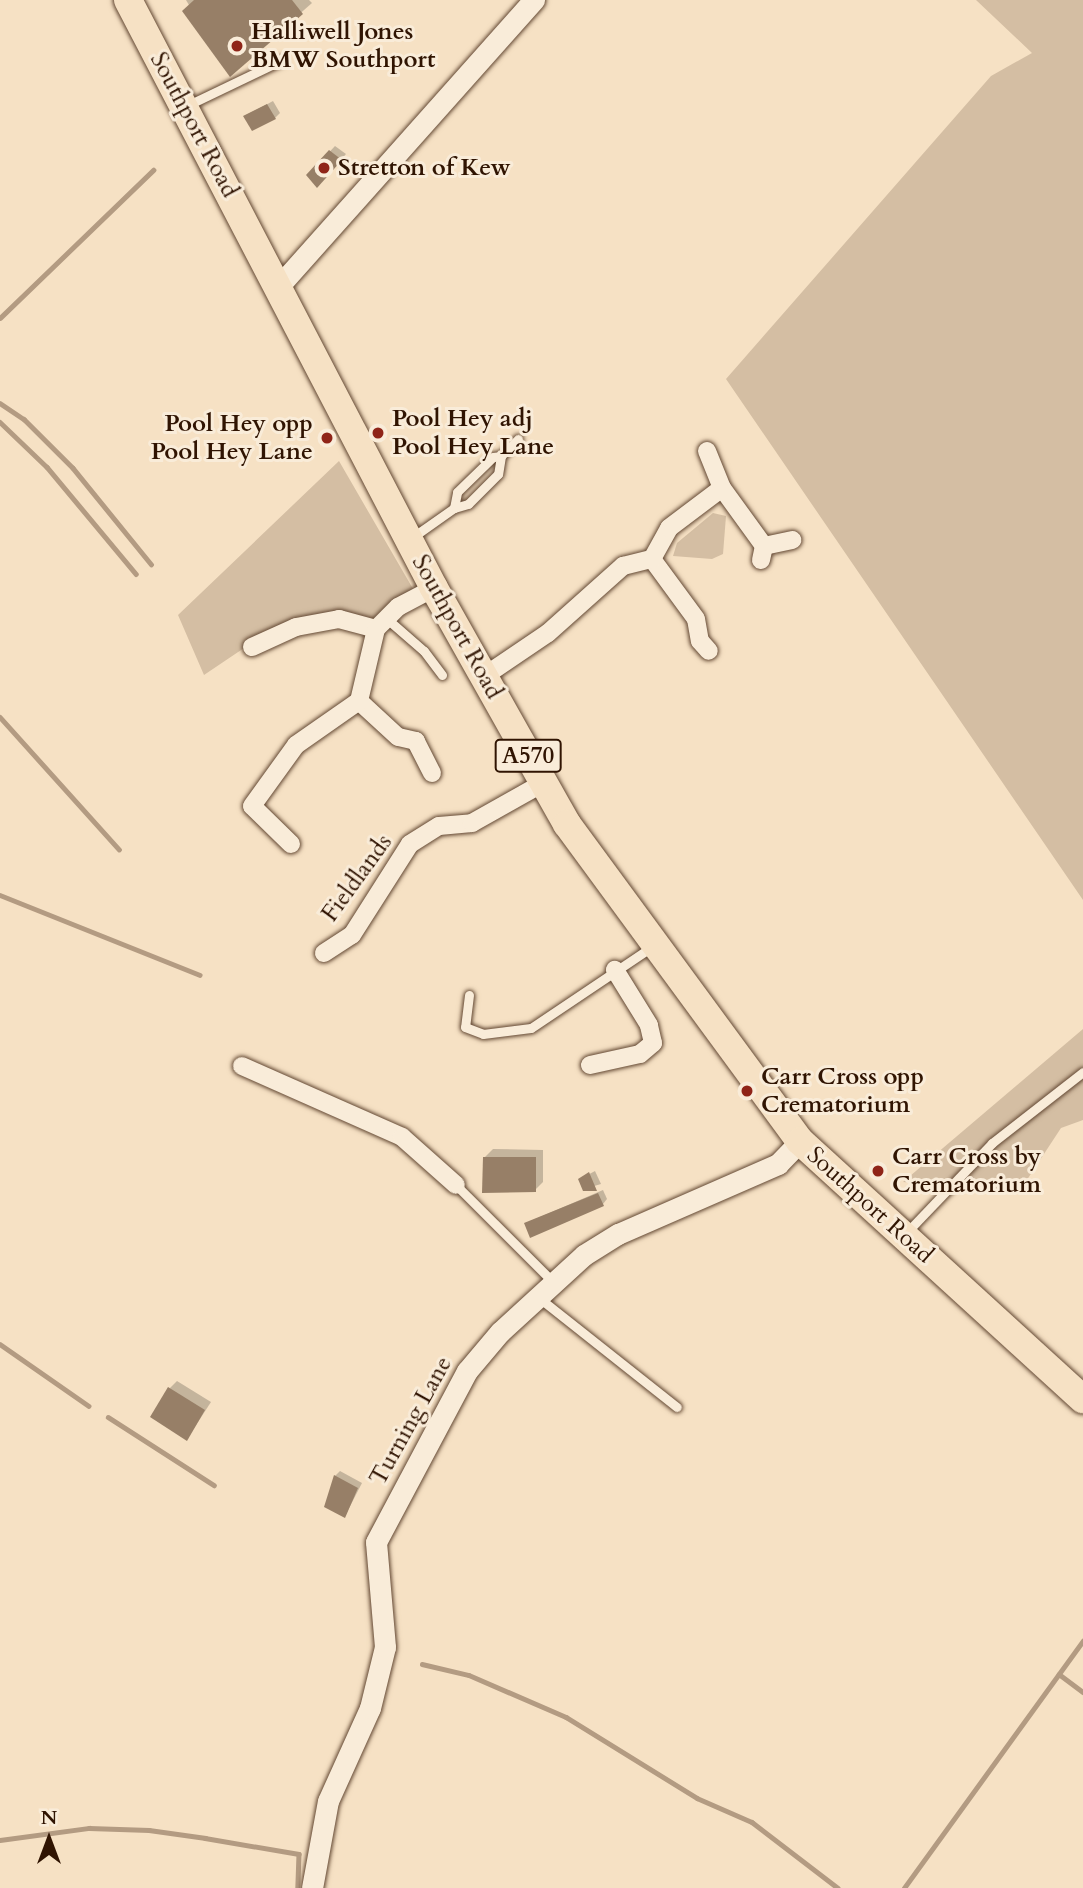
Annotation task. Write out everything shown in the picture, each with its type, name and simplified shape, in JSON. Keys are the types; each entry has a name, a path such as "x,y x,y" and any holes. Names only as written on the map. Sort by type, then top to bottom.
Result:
{"highway":[{"name":"Southport Road","path":"128,0 434,588 543,783 654,945 800,1141 1083,1399"}],"street":[{"path":"278,287 534,0"},
{"path":"707,451 722,488 763,553 792,540"},
{"path":"484,677 548,633 623,566 652,559 669,528 722,488"},
{"path":"652,559 696,620 700,641 709,652"},
{"path":"291,844 252,806 296,745 359,701 381,624 434,588"},
{"path":"252,647 296,627 340,619 381,624"},
{"path":"359,701 398,737 416,741 432,773"},
{"name":"Fieldlands","path":"324,953 352,935 410,844 439,826 472,823 543,783"},
{"path":"590,1065 613,1070 640,1055 653,1043 649,1025 615,970"},
{"path":"242,1066 402,1137 456,1185"},
{"name":"Turning Lane","path":"312,1888 328,1801 370,1708 385,1647 376,1542 467,1371 545,1289 618,1234 778,1164 800,1141"}],"lane":[{"path":"184,106 282,61"},
{"path":"409,540 454,508 468,505 498,474 501,456 518,439"},
{"path":"454,508 457,492 493,457 501,456"},
{"path":"381,624 424,651 442,675"},
{"path":"469,995 465,1027 483,1034 531,1028 654,945"},
{"path":"904,1236 992,1143 1083,1072"},
{"path":"456,1185 545,1289 677,1406"}],"shaded area":[{"path":"976,0 1083,0 1083,900 726,379 991,76 1032,53"},
{"path":"339,461 416,594 377,623 364,622 250,644 204,675 178,615"},
{"path":"713,513 726,516 723,554 712,559 673,556 677,543"},
{"path":"1083,1029 1083,1120 1061,1128 1019,1192 903,1182"}],"building":[{"name":"Halliwell Jones BMW Southport","path":"194,0 292,0 303,14 230,77 182,11"},
{"path":"267,104 276,119 252,131 243,116"},
{"name":"Stretton of Kew","path":"329,150 342,160 317,188 306,175"},
{"path":"483,1157 536,1157 536,1192 482,1193"},
{"path":"589,1172 597,1191 583,1191 578,1179"},
{"path":"598,1193 604,1206 530,1238 524,1223"},
{"path":"168,1387 205,1410 187,1441 150,1417"},
{"path":"334,1475 358,1488 345,1518 324,1507"}],"waterway":[{"path":"0,318 153,170"},
{"path":"0,403 24,419 73,468 151,564"},
{"path":"0,422 47,467 136,574"},
{"path":"0,717 119,849"},
{"path":"0,895 200,975"},
{"path":"0,1344 89,1406"},
{"path":"108,1417 214,1485"},
{"path":"904,1888 1083,1641"},
{"path":"422,1664 469,1675 566,1717 697,1798 752,1822 838,1888"},
{"path":"1059,1674 1083,1692"},
{"path":"0,1840 89,1828 149,1830 205,1838 299,1854 298,1888"}],"place":[{"name":"Halliwell Jones BMW Southport","path":"237,46"},
{"name":"Stretton of Kew","path":"324,168"},
{"name":"Pool Hey adj Pool Hey Lane","path":"378,433"},
{"name":"Pool Hey opp Pool Hey Lane","path":"327,438"},
{"name":"Carr Cross opp Crematorium","path":"747,1091"},
{"name":"Carr Cross by Crematorium","path":"878,1171"}]}
